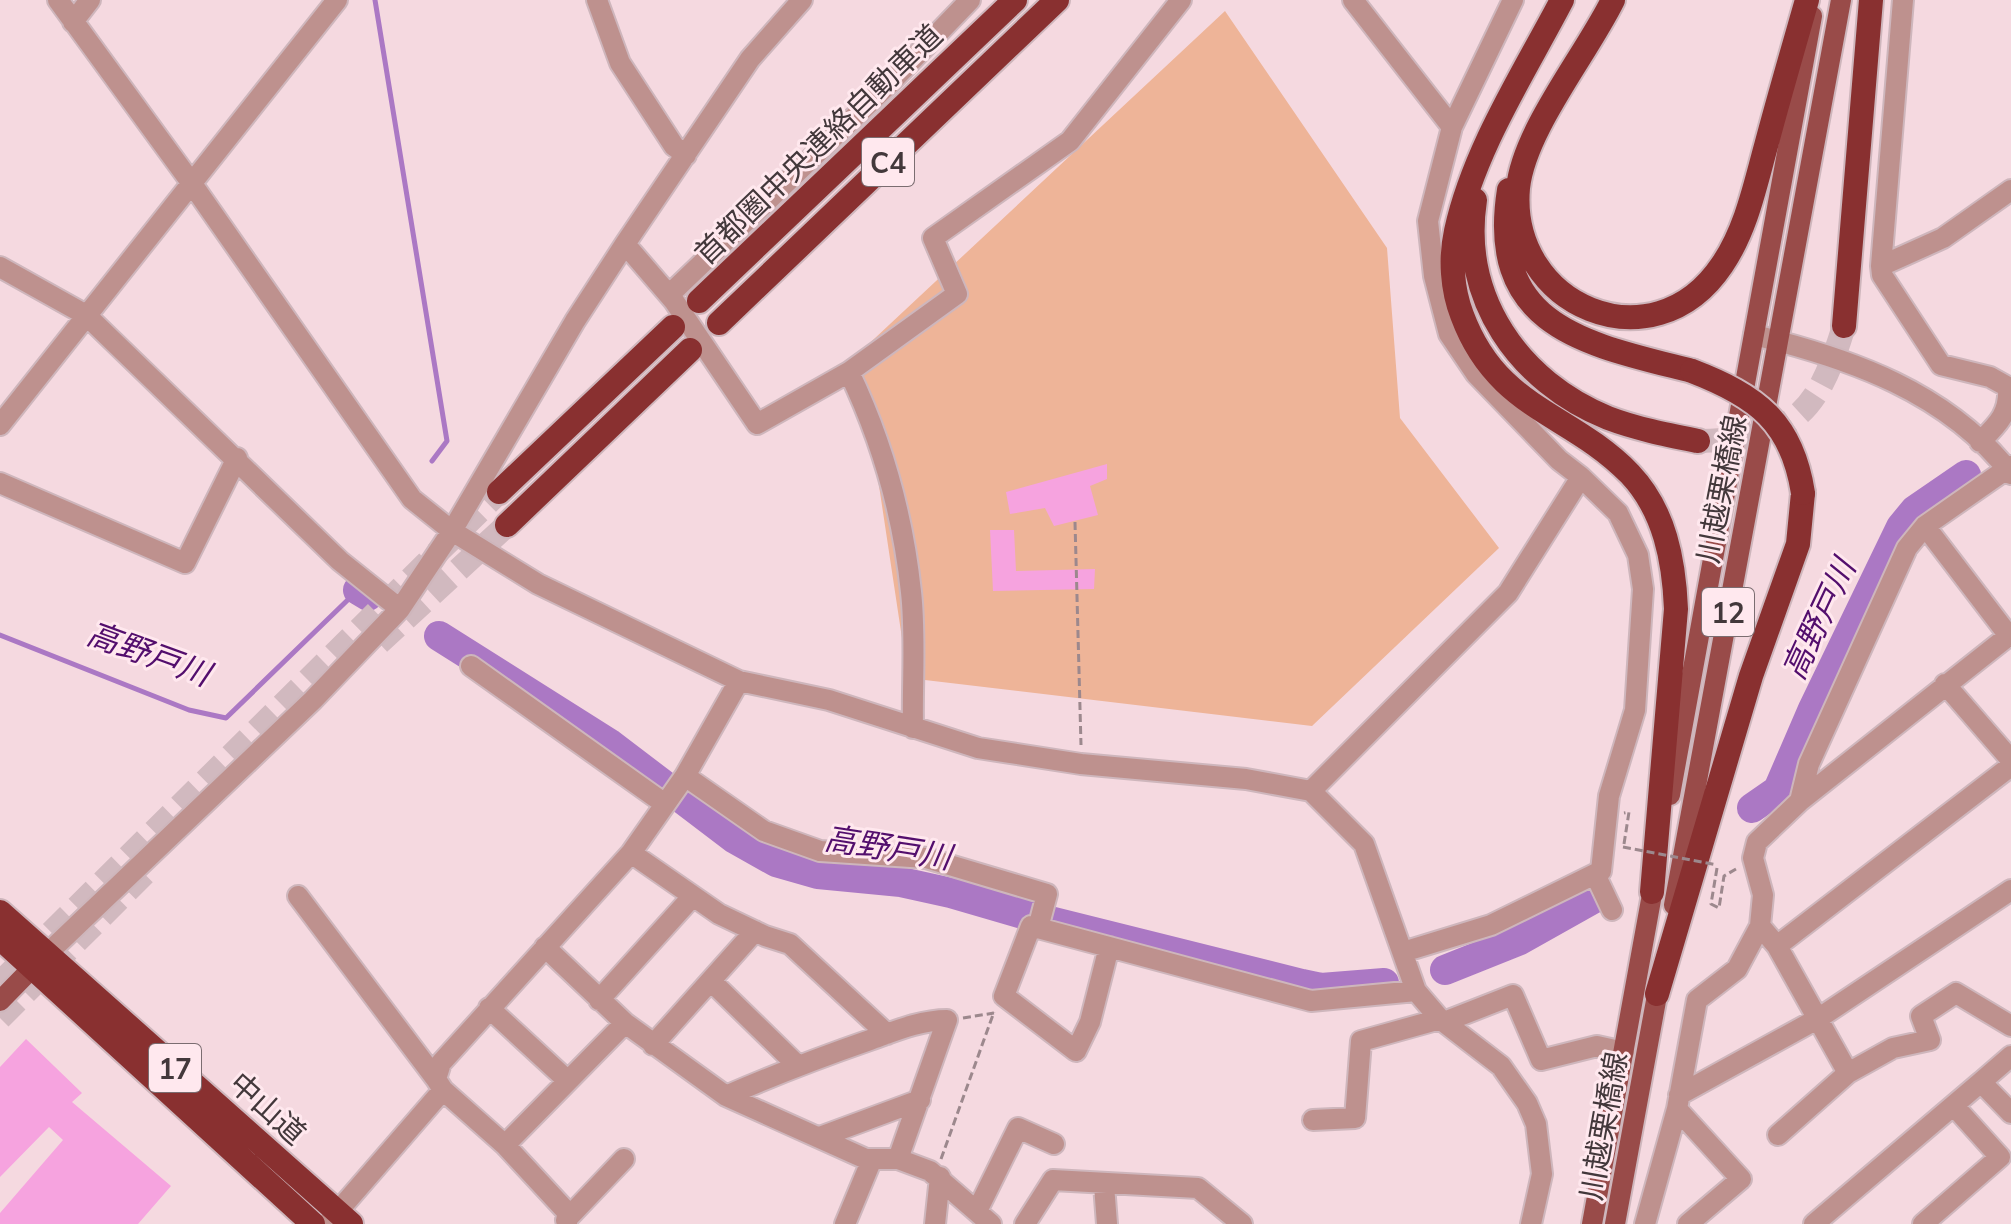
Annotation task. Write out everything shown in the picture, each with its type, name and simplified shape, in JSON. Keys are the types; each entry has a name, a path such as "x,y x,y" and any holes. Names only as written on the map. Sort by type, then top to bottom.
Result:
{"highway":[{"path":"948,65 1007,0"},
{"name":"首都圏中央連絡自動車道","path":"699,301 1015,0"},
{"name":"首都圏中央連絡自動車道","path":"719,323 1057,0"},
{"path":"929,123 1076,0"},
{"path":"1562,0 1482,159 1461,212 1453,269 1458,305 1471,340 1492,370 1522,398 1630,474 1651,502 1675,569 1676,609 1652,892"},
{"path":"1613,0 1523,159 1510,189 1504,222 1507,255 1519,286 1537,308 1562,329 1592,345 1692,371 1753,399 1776,421 1791,444 1803,493 1798,544 1751,676 1657,994"},
{"path":"1523,159 1518,191 1529,246 1542,271 1560,292 1581,307 1607,316 1632,319 1658,315 1684,304 1705,286 1738,236 1807,0"},
{"path":"1844,326 1871,0"},
{"path":"1482,159 1473,216 1473,252 1488,308 1509,346 1566,396 1607,418 1698,441"},
{"path":"499,492 673,327"},
{"path":"507,525 690,350"},
{"name":"中山道","path":"0,912 40,961 313,1224"},
{"name":"中山道","path":"0,938 40,961 338,1220"}],"main road":[{"name":"川越栗橋線","path":"1592,1224 1815,0"},
{"name":"川越栗橋線","path":"1615,1224 1841,0"},
{"path":"0,1001 40,961"}],"street":[{"path":"58,0 190,181 412,499 452,531 538,584 739,681 829,700 978,748 1081,764 1246,779 1311,791 1364,844 1416,991 1442,1020 1501,1066 1527,1103 1536,1124 1542,1174 1531,1224"},
{"path":"73,22 90,0"},
{"path":"0,425 190,181 337,0"},
{"path":"597,0 620,63 674,146 686,155"},
{"path":"40,961 313,700 400,609 452,531 575,321 625,244 750,59 802,0"},
{"path":"669,295 890,83 970,0"},
{"path":"625,244 669,295 757,424 849,372 957,294 933,238 1070,141 1181,0"},
{"path":"1353,0 1452,127"},
{"path":"1403,952 1491,925 1601,871 1609,796 1635,710 1643,589 1638,555 1618,513 1559,460 1476,374 1449,334 1434,276 1428,221 1452,127 1513,0"},
{"path":"1903,0 1882,275 1941,365 1990,377 2008,387 2009,402 2004,417 1980,442"},
{"path":"1881,266 1943,238 2011,190"},
{"path":"0,267 86,315 340,561 400,609"},
{"path":"1754,335 1822,352 1906,386 1980,442 2010,470 1925,526 1907,548 1816,750 1800,801"},
{"path":"849,372 873,423 894,496 911,592 913,728"},
{"path":"0,483 185,563 237,458"},
{"path":"1311,791 1508,593 1581,477"},
{"path":"1645,1224 1678,1102 1697,1000 1737,969 1760,926 1763,895 1753,858 1757,842 1800,801 2010,635 1925,526"},
{"path":"471,666 665,804"},
{"path":"338,1220 440,1084 441,1063 631,853 685,776 739,681"},
{"path":"1777,946 2011,763 1945,684"},
{"path":"685,776 764,831 820,851 926,858 1047,894 1038,928"},
{"path":"631,853 692,897 755,931 790,944 887,1034"},
{"path":"1595,874 1612,910"},
{"path":"1678,1102 1819,1018 2011,890"},
{"path":"298,896 440,1084 505,1145 567,1212 566,1222"},
{"path":"599,1000 692,897"},
{"path":"1109,947 1090,1022 1076,1051 1004,996 1031,926 1311,1001 1416,991"},
{"path":"1760,926 1777,946 1848,1073"},
{"path":"653,1045 755,931"},
{"path":"545,947 625,1023 726,1096 872,1159 898,1159 938,1176 984,1218 1018,1128 1054,1144"},
{"path":"711,981 797,1065"},
{"path":"1778,1135 1848,1073 1893,1048 1930,1040 1921,1016 1956,993 2011,1026"},
{"path":"1313,1120 1355,1118 1361,1041 1442,1020 1513,995 1541,1060 1597,1046 1624,1052"},
{"path":"489,1008 568,1081"},
{"path":"726,1096 797,1065 887,1034 932,1020 947,1020 898,1159"},
{"path":"505,1145 625,1023"},
{"path":"1814,1224 2011,1056"},
{"path":"1981,1082 2011,1113"},
{"path":"820,1137 920,1100"},
{"path":"1678,1102 1741,1179 1688,1224"},
{"path":"1923,1224 2000,1157 1954,1106"},
{"path":"566,1222 624,1159"},
{"path":"845,1224 872,1159"},
{"path":"935,1224 938,1176"},
{"path":"1025,1224 1053,1180 1198,1188 1242,1224"},
{"path":"1104,1185 1107,1224"}],"path":[{"path":"1075,522 1081,764"},
{"path":"1623,847 1717,865 1711,904 1719,908 1724,876 1753,858"},
{"path":"938,1176 999,998"},
{"path":"947,1020 994,1013"}],"shaded area":[{"path":"1225,11 1387,248 1400,418 1499,548 1312,726 908,678 859,353"}],"building":[{"path":"1107,464 1107,479 1090,486 1098,515 1054,526 1045,508 1010,514 1006,492"},
{"path":"990,530 1014,530 1016,571 1095,569 1094,589 993,591"},
{"path":"26,1039 82,1093 72,1102 171,1186 138,1224 0,1224 0,1213 63,1140 49,1127 0,1177 0,1067"}],"waterway":[{"path":"375,0 447,441 432,461"},
{"name":"高野戸川","path":"1752,808 1778,790 1813,709 1901,527 1915,510 1966,475"},
{"name":"高野戸川","path":"0,635 189,710 226,718 358,590"},
{"name":"高野戸川","path":"358,590 368,596"},
{"name":"高野戸川","path":"439,636 610,744 735,839 776,862 818,874 901,882 951,893 1026,915 1321,988 1384,983"},
{"name":"高野戸川","path":"1445,970 1520,940 1593,899"}],"tunnel":[{"path":"1698,441 1757,435 1779,427 1796,416 1811,401 1823,381 1844,326"},
{"path":"0,983 499,492"},
{"path":"379,643 507,525"},
{"path":"0,1018 145,873"}]}
